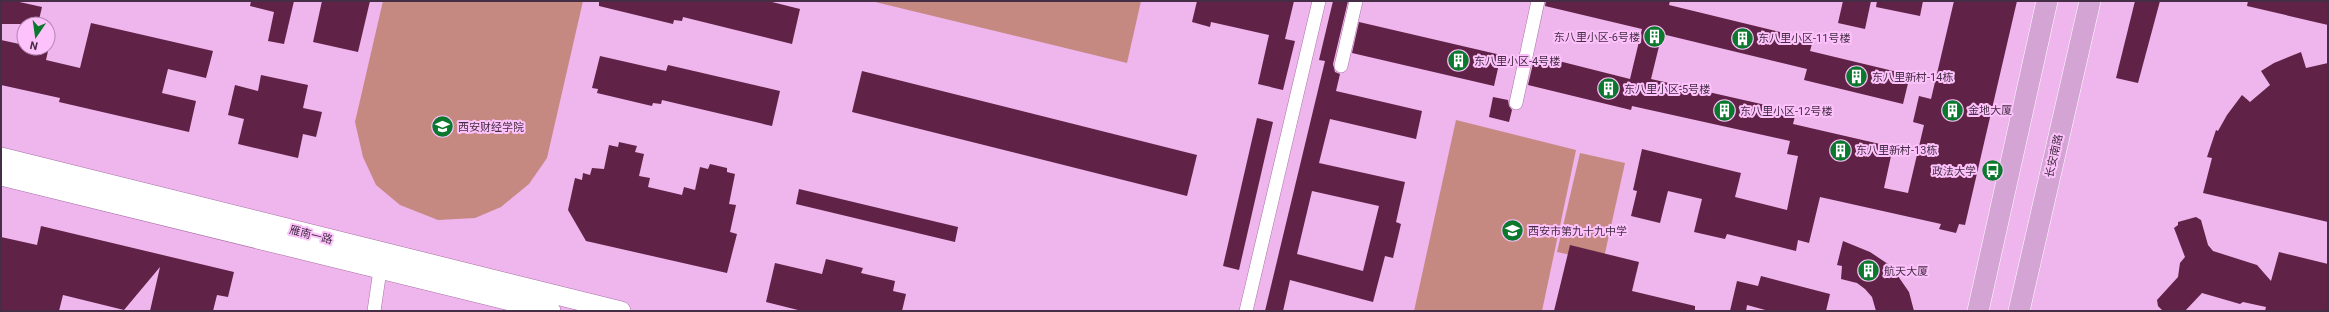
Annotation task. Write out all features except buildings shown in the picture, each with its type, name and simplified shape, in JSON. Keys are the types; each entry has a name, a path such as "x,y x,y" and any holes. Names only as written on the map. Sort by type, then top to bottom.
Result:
{"main road":[{"path":"1978,311 2048,1"},
{"name":"长安南路","path":"2019,311 2090,1"},
{"name":"雁南一路","path":"1,157 621,311"},
{"name":"雁南一路","path":"1,176 550,311"}],"street":[{"path":"1246,311 1319,1"},
{"path":"1341,66 1356,1"},
{"path":"1516,103 1538,1"},
{"path":"374,311 380,270"}],"shaded area":[{"name":"西安财经学院","path":"383,1 583,1 547,158 529,184 501,207 475,218 438,220 400,205 376,185 363,157 355,122"},
{"path":"871,1 1141,1 1127,63"},
{"name":"西安市第九十九中学","path":"1456,120 1576,150 1542,311 1414,311"},
{"path":"1580,153 1625,163 1603,262 1557,252"}],"place":[{"name":"东八里小区-6号楼","path":"1655,37"},
{"name":"东八里小区-11号楼","path":"1743,38"},
{"name":"东八里小区-4号楼","path":"1459,61"},
{"name":"东八里新村-14栋","path":"1857,77"},
{"name":"东八里小区-5号楼","path":"1608,89"},
{"name":"金地大厦","path":"1953,110"},
{"name":"东八里小区-12号楼","path":"1725,111"},
{"name":"西安财经学院","path":"443,127"},
{"name":"东八里新村-13栋","path":"1840,150"},
{"name":"政法大学","path":"1992,171"},
{"name":"西安市第九十九中学","path":"1513,231"},
{"name":"航天大厦","path":"1868,271"}]}
